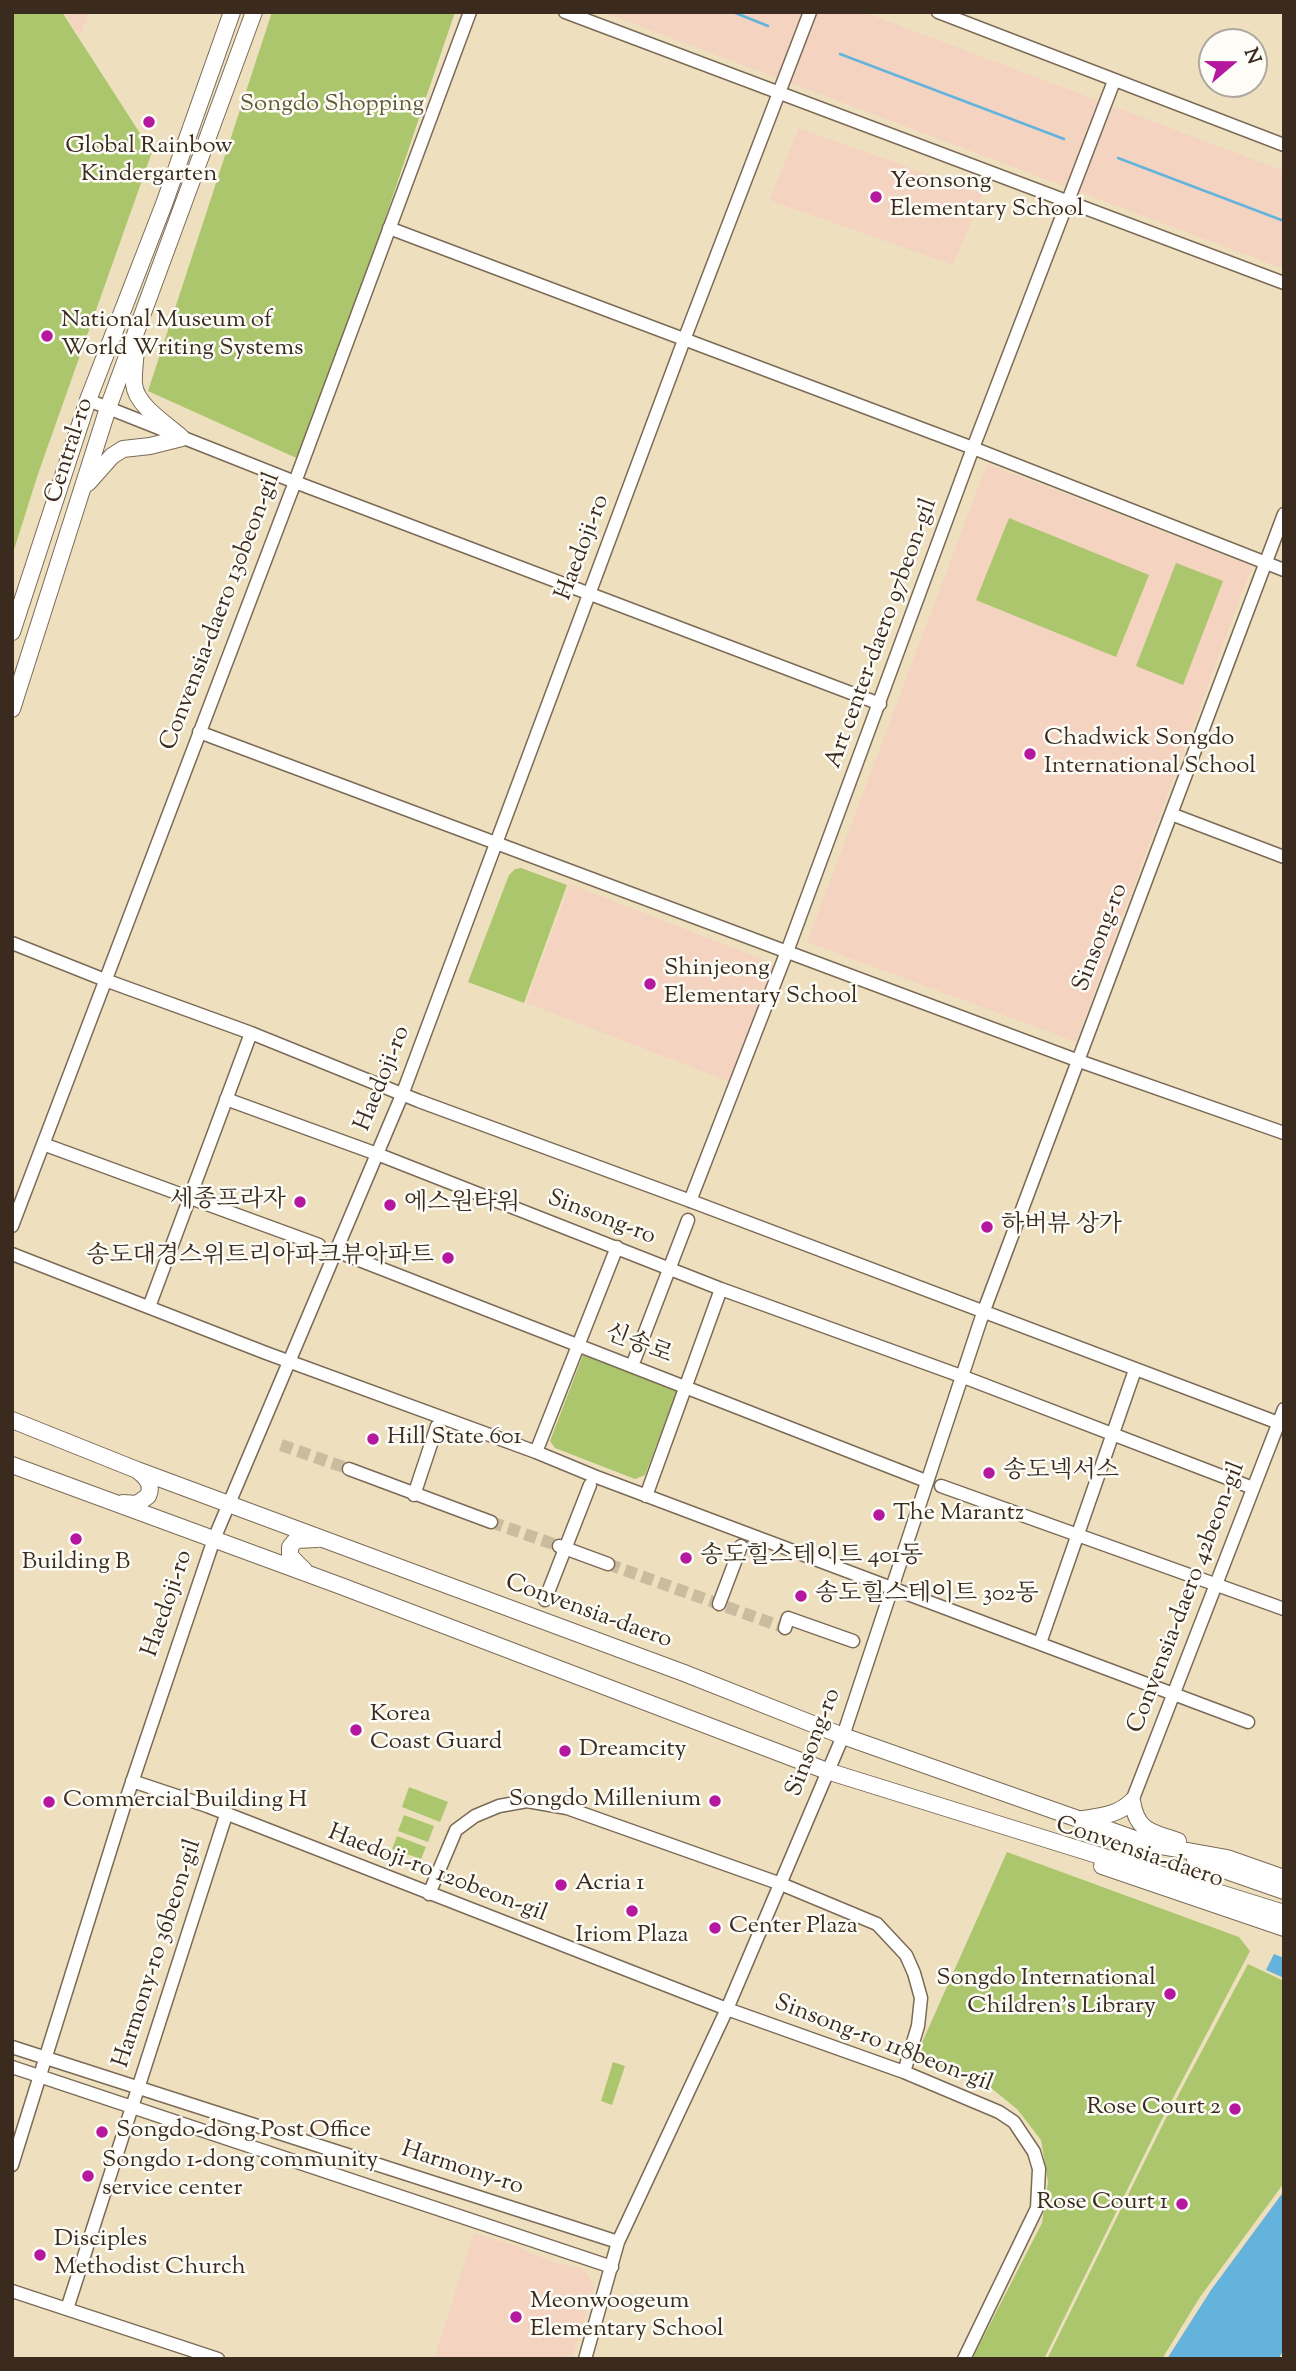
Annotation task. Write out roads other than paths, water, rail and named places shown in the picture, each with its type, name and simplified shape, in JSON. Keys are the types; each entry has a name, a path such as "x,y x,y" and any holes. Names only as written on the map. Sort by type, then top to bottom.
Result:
{"main road":[{"name":"Central-ro","path":"12,632 88,400 164,204 232,12"},
{"name":"Central-ro","path":"12,709 108,408 254,12"},
{"path":"137,332 134,383 137,396 142,404 182,438"},
{"path":"82,491 102,466 123,449 182,438"},
{"name":"Convensia-daero","path":"12,1420 127,1466 684,1673 843,1736 1149,1844 1277,1882"},
{"name":"Convensia-daero","path":"12,1465 827,1770 1258,1911 1284,1913"},
{"path":"117,1503 137,1504 148,1496 150,1491 148,1479 127,1466"},
{"path":"313,1577 290,1556 291,1544 306,1538 329,1541"},
{"path":"1079,1820 1123,1810 1132,1801"},
{"path":"1132,1801 1134,1815 1139,1825 1145,1829 1227,1858"},
{"name":"Convensia-daero","path":"1149,1844 1227,1858 1277,1882"},
{"name":"Convensia-daero","path":"1258,1911 1284,1928"}],"street":[{"name":"Convensia-daero 130beon-gil","path":"12,1226 295,482 470,12"},
{"path":"565,12 1284,283"},
{"name":"Haedoji-ro","path":"12,2165 132,1781 214,1539 402,1095 684,340 810,12"},
{"path":"938,12 1284,145"},
{"name":"Art center-daero 97beon-gil","path":"690,1201 787,951 973,448 1114,81"},
{"path":"390,228 973,448 1284,570"},
{"path":"88,400 295,482 880,704"},
{"name":"Sinsong-ro","path":"585,2359 618,2242 727,2009 843,1736 982,1313 1284,514"},
{"path":"199,732 1079,1061 1284,1133"},
{"path":"1171,814 1284,857"},
{"path":"12,943 105,980 251,1032 402,1095 1281,1424"},
{"path":"149,1307 251,1032"},
{"name":"Sinsong-ro","path":"226,1099 377,1154 721,1289 961,1376"},
{"path":"43,1144 319,1245"},
{"path":"632,1366 688,1220"},
{"path":"536,1452 617,1247"},
{"name":"신송로","path":"336,1251 926,1481"},
{"path":"12,1254 289,1362 536,1452 646,1496 1248,1722"},
{"path":"646,1496 721,1289"},
{"path":"1040,1643 1135,1370"},
{"path":"961,1376 1253,1488"},
{"name":"Convensia-daero 42beon-gil","path":"1132,1801 1253,1488 1281,1424 1284,1409"},
{"path":"414,1495 437,1426"},
{"path":"349,1469 491,1522"},
{"path":"545,1600 590,1485"},
{"path":"941,1486 1284,1609"},
{"path":"559,1546 608,1564"},
{"path":"719,1604 741,1546"},
{"path":"785,1628 788,1618 853,1641"},
{"name":"Haedoji-ro 120beon-gil","path":"132,1781 727,2009"},
{"path":"429,1894 456,1830 475,1816 499,1806 527,1801 567,1808 781,1884 877,1924 905,1955 914,1973 921,1998 918,2026 904,2072"},
{"name":"Harmony-ro 36beon-gil","path":"67,2309 226,1815"},
{"name":"Sinsong-ro 118beon-gil","path":"727,2009 904,2072 999,2112 1014,2122 1034,2152 1039,2169 1037,2208 964,2359"},
{"name":"Harmony-ro","path":"12,2047 618,2242"},
{"name":"Harmony-ro","path":"12,2067 612,2267"},
{"path":"12,2291 218,2359"}],"water":[{"path":"1274,1954 1284,1958 1284,1978 1266,1970"},
{"path":"1284,2191 1284,2350 1278,2359 1167,2359 1211,2290"}],"waterway":[{"path":"733,12 768,26"},
{"path":"840,54 1064,139"},
{"path":"1118,158 1284,221"}],"tunnel":[{"path":"281,1445 349,1469"},
{"path":"491,1522 559,1546"},
{"path":"608,1564 785,1628"}],"place":[{"name":"Global Rainbow Kindergarten","path":"149,122"},
{"name":"Yeonsong Elementary School","path":"876,197"},
{"name":"National Museum of World Writing Systems","path":"47,336"},
{"name":"Chadwick Songdo International School","path":"1030,754"},
{"name":"Shinjeong Elementary School","path":"650,984"},
{"name":"세종프라자","path":"300,1202"},
{"name":"에스원타워","path":"390,1205"},
{"name":"하버뷰 상가","path":"987,1227"},
{"name":"송도대경스위트리아파크뷰아파트","path":"448,1258"},
{"name":"Hill State 601","path":"373,1439"},
{"name":"송도넥서스","path":"989,1473"},
{"name":"The Marantz","path":"879,1515"},
{"name":"Building B","path":"76,1539"},
{"name":"송도힐스테이트 401동","path":"686,1558"},
{"name":"송도힐스테이트 302동","path":"801,1596"},
{"name":"Korea Coast Guard","path":"356,1730"},
{"name":"Dreamcity","path":"565,1751"},
{"name":"Songdo Millenium","path":"715,1801"},
{"name":"Commercial Building H","path":"49,1802"},
{"name":"Acria 1","path":"561,1885"},
{"name":"Iriom Plaza","path":"632,1911"},
{"name":"Center Plaza","path":"715,1928"},
{"name":"Songdo International Children's Library","path":"1170,1994"},
{"name":"Rose Court 2","path":"1235,2109"},
{"name":"Songdo-dong Post Office","path":"102,2132"},
{"name":"Songdo 1-dong community service center","path":"88,2176"},
{"name":"Rose Court 1","path":"1182,2204"},
{"name":"Disciples Methodist Church","path":"40,2255"},
{"name":"Meonwoogeum Elementary School","path":"516,2317"}],"park label":[{"name":"Songdo Shopping","path":"332,106"}]}
